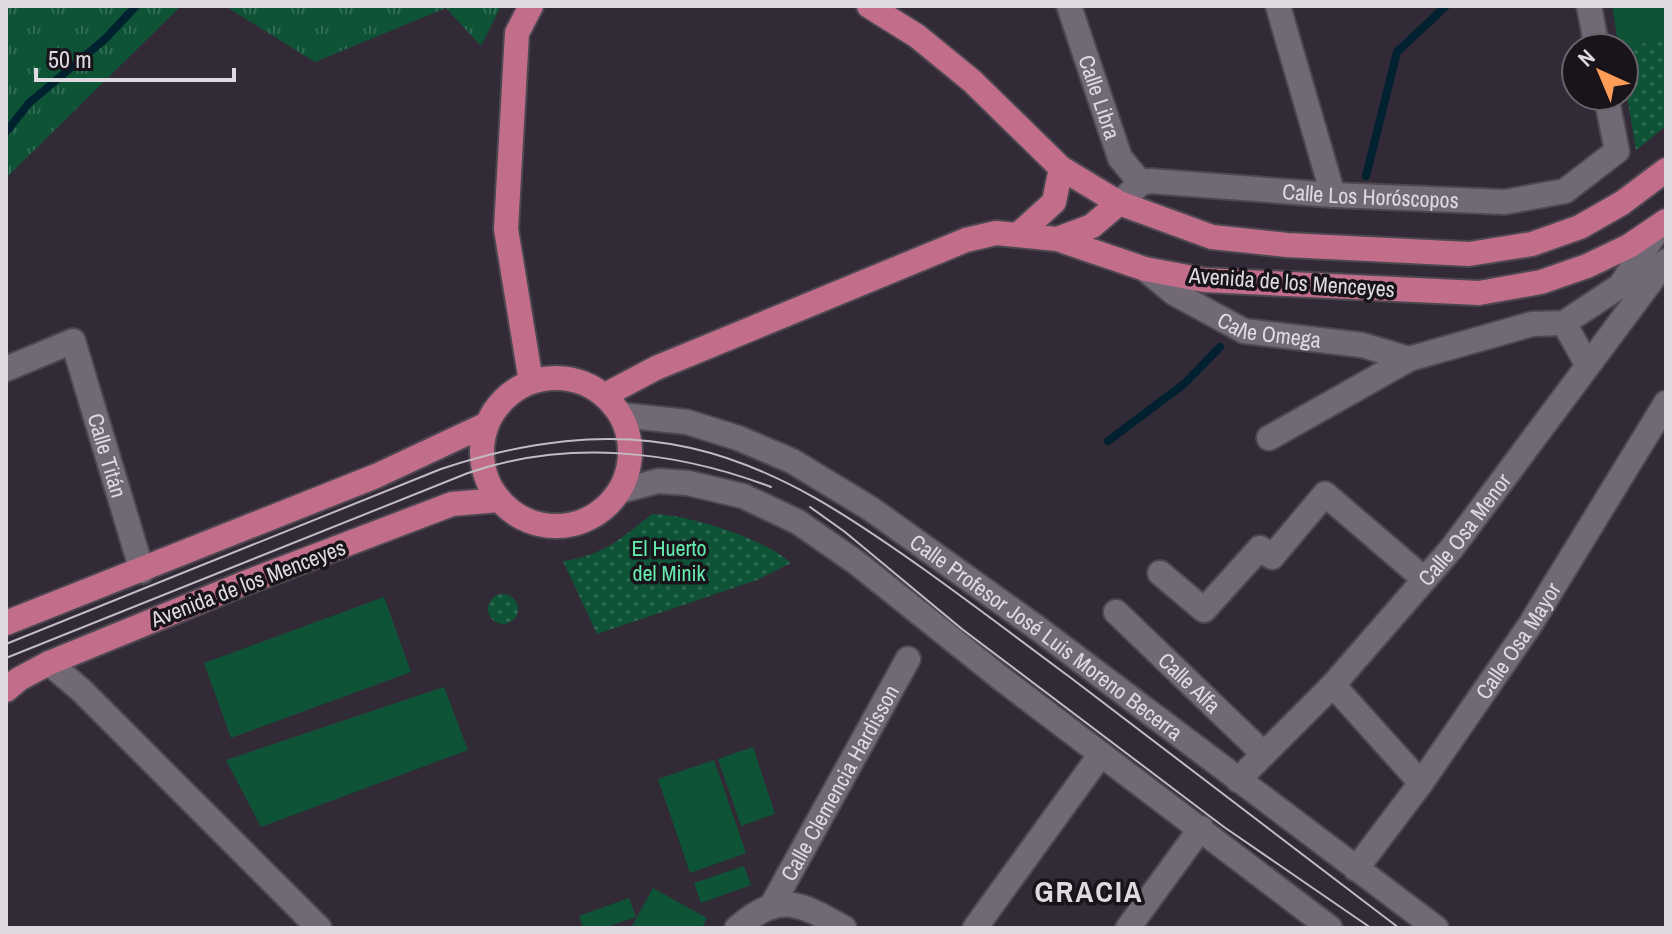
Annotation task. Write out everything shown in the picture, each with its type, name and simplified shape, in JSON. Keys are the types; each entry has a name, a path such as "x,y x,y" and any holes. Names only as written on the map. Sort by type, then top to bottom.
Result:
{"main road":[{"path":"531,6 517,33 506,229 531,382"},
{"name":"Avenida de los Menceyes","path":"869,6 917,36 972,81 1061,168 1119,203 1212,237 1469,254 1532,244 1580,227 1622,203 1666,170"},
{"path":"1020,233 1054,202 1061,168"},
{"path":"1057,239 1092,226 1119,203"},
{"name":"Avenida de los Menceyes","path":"605,395 656,368 966,240 996,233 1057,239 1145,269 1204,280 1479,293 1541,282 1587,266 1629,246 1663,223"},
{"path":"557,377 583,382 605,395 621,415 631,440 620,491 608,506 580,523 552,527 525,520 499,500 487,481 481,456 487,424 498,405 531,382 557,377"},
{"path":"6,623 376,476 487,424"},
{"name":"Avenida de los Menceyes","path":"6,690 19,679 49,663 242,584 452,504 499,500"}],"street":[{"name":"Calle Libra","path":"1069,6 1120,158 1141,183"},
{"path":"1278,6 1333,195"},
{"path":"1589,6 1594,32"},
{"name":"Calle Los Horóscopos","path":"1141,183 1150,181 1333,195 1505,202 1565,191 1617,151 1609,112"},
{"path":"1119,203 1141,183"},
{"path":"1269,438 1409,359 1532,324 1564,323 1620,286 1663,223"},
{"name":"Calle Osa Menor","path":"1238,780 1333,685 1452,548 1666,261"},
{"name":"Calle Omega","path":"1145,269 1174,293 1244,331 1362,345 1409,359"},
{"path":"1564,323 1587,364"},
{"name":"Calle Titán","path":"6,369 73,341 142,571"},
{"name":"Calle Osa Mayor","path":"1356,869 1421,783 1530,625 1666,403"},
{"name":"Calle Profesor José Luis Moreno Becerra","path":"621,415 687,422 738,438 792,461 871,509 1040,630 1436,928"},
{"path":"620,491 658,481 688,483 743,496 798,522 857,563 1101,754 1201,828 1321,925"},
{"path":"1160,573 1204,610 1260,548 1272,557 1325,494 1416,572"},
{"name":"Calle Alfa","path":"1116,612 1264,754"},
{"name":"Calle Clemencia Hardisson","path":"771,907 908,659"},
{"path":"49,663 92,701 319,928"},
{"path":"1333,685 1421,783"},
{"path":"975,928 1101,754"},
{"path":"1128,928 1201,828"},
{"path":"737,928 771,907 789,903 809,908 844,928"}],"green space":[{"path":"6,6 181,6 6,178"},
{"path":"225,6 501,6 481,46 446,8 315,62"},
{"path":"1612,6 1666,6 1666,35 1640,44 1640,32 1616,32"},
{"path":"1666,35 1666,126 1636,150 1630,112 1640,112 1640,44"},
{"name":"El Huerto del Minik","path":"652,514 685,518 745,537 791,563 757,580 597,634 563,561 601,550"},
{"path":"503,594 514,598 518,609 514,620 503,624 492,620 488,609 492,598"},
{"path":"384,597 411,672 231,738 204,663"},
{"path":"444,687 468,750 261,827 226,760"},
{"path":"753,747 775,814 741,826 718,759"},
{"path":"714,760 746,853 690,873 658,779"},
{"path":"744,866 751,885 701,903 694,883"},
{"path":"653,888 707,918 702,928 631,928"},
{"path":"629,898 636,917 604,928 583,928 579,916"}],"waterway":[{"path":"6,132 29,103 105,39 136,6"},
{"path":"1366,176 1397,52 1446,6"},
{"path":"1108,441 1184,384 1220,347"}],"tram line":[{"path":"6,644 441,469 472,460 534,445 597,439 660,442 691,448 755,468 785,482 870,532 1035,651 1399,928"},
{"path":"6,658 468,473 505,462 543,456 620,453 697,464 771,487"},
{"path":"810,507 845,532 962,629 1224,827 1371,928"}],"district":[{"name":"GRACIA","path":"1089,892"}]}
